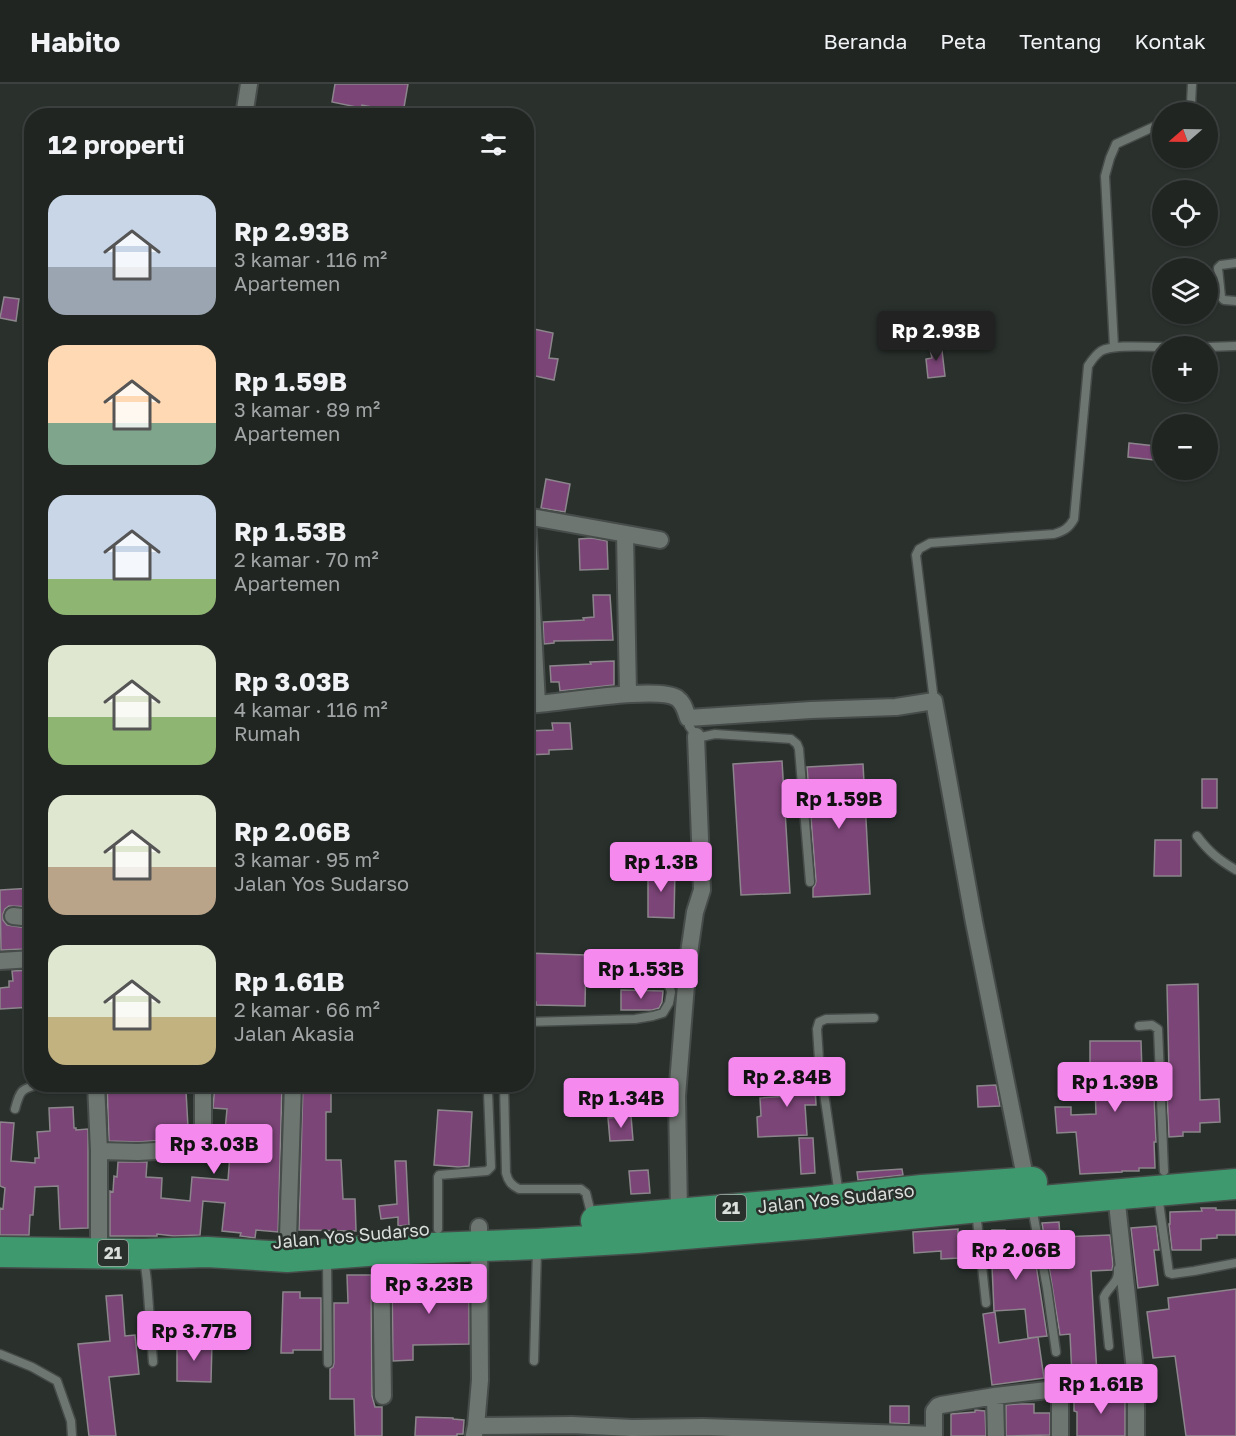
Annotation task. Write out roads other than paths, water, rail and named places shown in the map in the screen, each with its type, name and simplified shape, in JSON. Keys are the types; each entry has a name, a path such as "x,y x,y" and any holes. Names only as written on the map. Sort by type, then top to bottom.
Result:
{"highway":[{"name":"Jalan Yos Sudarso","path":"226,1252 288,1238 438,1229 537,1244 637,1238 922,1190 1113,1194 1161,1180 1236,1165"},
{"name":"Jalan Yos Sudarso","path":"226,1252 287,1257 381,1250 592,1221 679,1213 823,1208 976,1208 1029,1192 1161,1180 1236,1184"},
{"name":"21","path":"0,1252 143,1254 226,1252"}],"street":[{"path":"245,108 249,84"},
{"path":"534,517 660,540"},
{"path":"625,534 628,694"},
{"path":"534,705 628,694 668,694 684,705 688,718 896,706 934,701 974,922 1029,1192"},
{"path":"679,1213 677,1096 688,960 695,912 702,890 696,736"},
{"path":"13,916 24,917"},
{"path":"0,960 24,959"},
{"path":"96,1092 99,1253"},
{"path":"99,1151 138,1152 200,1148 203,1141 203,1092"},
{"path":"288,1238 292,1092"},
{"path":"1113,1194 1136,1380 1136,1436"},
{"path":"479,1236 480,1380 475,1431 704,1431 934,1435 934,1411 938,1406 995,1396 1136,1380"},
{"path":"381,1250 383,1396"},
{"path":"1060,1389 1060,1436"},
{"path":"995,1396 996,1436"}],"lane":[{"path":"1191,102 1192,84"},
{"path":"1114,347 1105,176 1116,144 1152,128"},
{"path":"1236,263 1221,265 1218,268 1221,297 1224,300 1236,301"},
{"path":"1218,346 1236,346"},
{"path":"934,701 916,555 919,549 930,543 1054,534 1070,527 1074,519 1088,366 1103,350 1114,347 1152,347"},
{"path":"688,718 689,726 696,736 715,734 790,739 797,744 810,882"},
{"path":"1197,836 1208,851 1236,870"},
{"path":"534,1022 635,1019 663,1012 669,1003 671,992 667,979 646,962"},
{"path":"823,1208 817,1029 819,1022 826,1019 874,1018"},
{"path":"1139,1026 1152,1025 1158,1029 1161,1180 1169,1273 1236,1263"},
{"path":"15,1109 19,1094 24,1088"},
{"path":"438,1229 439,1175 487,1171 490,1167 488,1092"},
{"path":"504,1092 508,1180 519,1189 581,1189 584,1191 591,1210 592,1221"},
{"path":"1029,1192 1056,1352"},
{"path":"1109,1346 1104,1297 1118,1276 1113,1194"},
{"path":"976,1208 986,1302"},
{"path":"534,1361 537,1244"},
{"path":"143,1254 153,1362"},
{"path":"328,1254 328,1363"},
{"path":"0,1354 32,1367 57,1381 71,1421 72,1436"}]}
